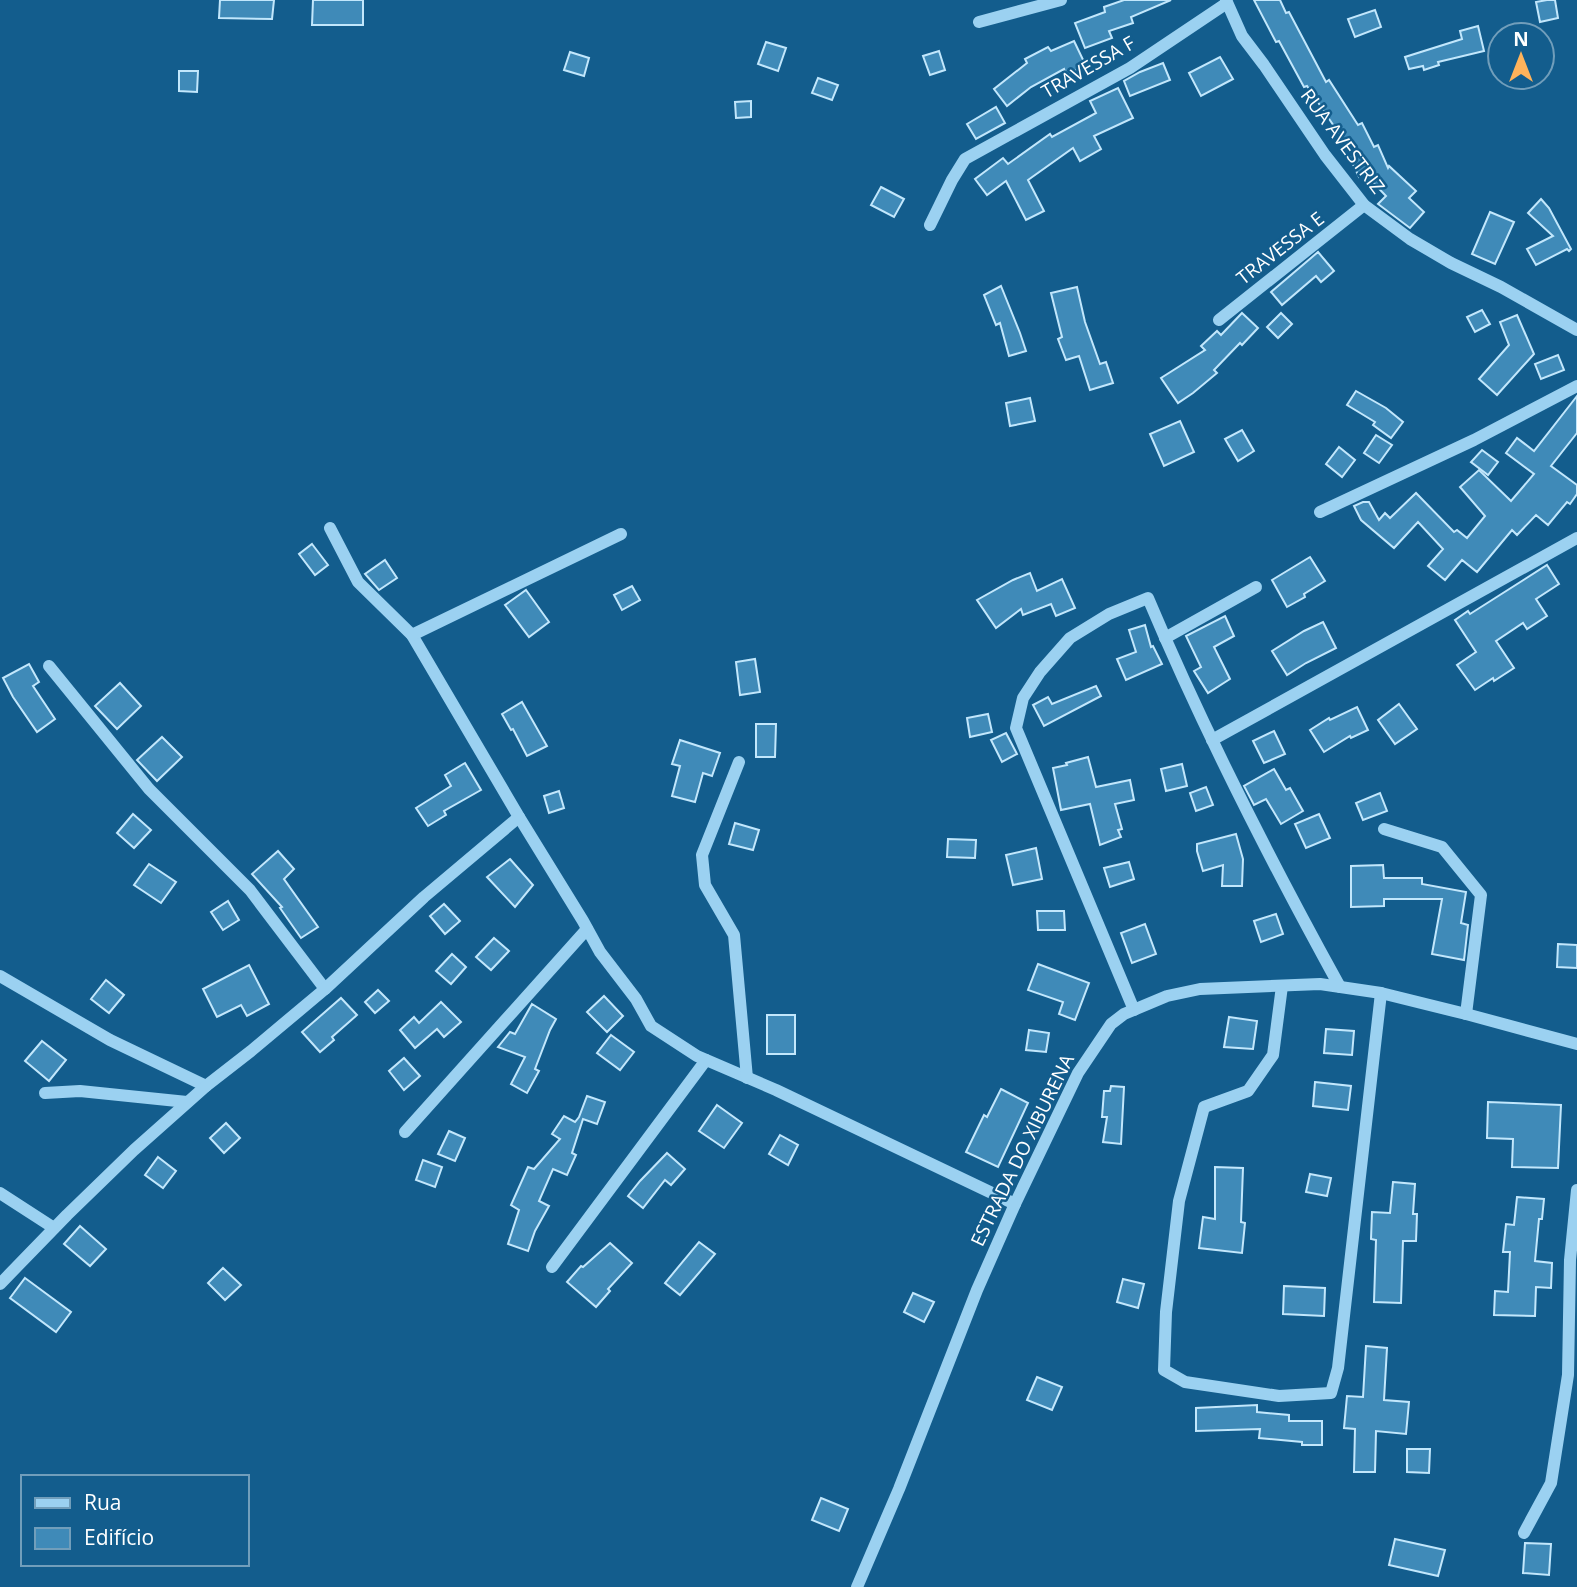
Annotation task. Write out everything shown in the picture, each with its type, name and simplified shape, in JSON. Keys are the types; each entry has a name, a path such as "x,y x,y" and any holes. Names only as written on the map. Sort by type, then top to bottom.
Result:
{"street":[{"path":"979,22 1061,0"},
{"name":"TRAVESSA F","path":"930,225 965,159 1130,68 1227,2"},
{"name":"RUA AVESTRIZ","path":"1227,2 1242,36 1325,155 1364,205 1410,239 1577,330"},
{"name":"TRAVESSA E","path":"1219,320 1364,205"},
{"path":"1320,512 1474,440 1577,386"},
{"path":"330,528 358,582 412,635 600,952 636,999 651,1026 696,1056 1015,1204"},
{"path":"412,635 621,534"},
{"path":"1212,740 1577,538"},
{"path":"1165,638 1256,587"},
{"path":"1134,1010 1016,728 1023,698 1040,672 1070,638 1109,614 1148,598 1212,740 1292,899 1340,986"},
{"path":"49,666 149,789 250,890 325,989"},
{"path":"739,762 702,855 705,885 734,935 747,1078"},
{"path":"0,1284 134,1150 187,1102 325,989 424,897 519,817"},
{"path":"1384,829 1442,847 1481,895 1466,1014"},
{"path":"405,1132 587,929"},
{"path":"0,976 110,1040 206,1086"},
{"name":"ESTRADA DO XIBURENA","path":"858,1587 900,1489 977,1290 1015,1204 1078,1073 1111,1024 1124,1014 1167,996 1200,989 1321,984 1381,993 1577,1044"},
{"path":"1282,986 1273,1055 1248,1091 1204,1107 1179,1201 1166,1312 1164,1370 1185,1382 1279,1396 1331,1393 1338,1368 1381,993"},
{"path":"552,1267 706,1060"},
{"path":"45,1093 80,1091 187,1102"},
{"path":"1524,1533 1551,1483 1572,1375 1570,1260 1577,1190"},
{"path":"0,1193 54,1228"}],"building":[{"path":"220,0 274,0 272,19 219,18"},
{"path":"313,0 363,0 363,25 312,25"},
{"path":"1124,0 1171,0 1131,17 1133,23 1109,31 1112,38 1085,48 1075,23 1105,12 1104,7"},
{"path":"1254,0 1280,0 1326,82 1329,80 1358,125 1362,123 1374,147 1378,145 1388,168 1389,166 1416,191 1409,198 1424,212 1410,228 1378,204 1386,196 1365,174 1359,177 1350,158 1354,156 1307,86 1304,87"},
{"path":"1555,0 1558,18 1540,21 1536,2"},
{"path":"1375,10 1381,27 1355,37 1348,19"},
{"path":"1478,26 1484,51 1438,62 1439,65 1424,70 1423,66 1409,69 1405,57 1462,39 1460,31"},
{"path":"1074,41 1086,66 1066,75 1064,69 1031,87 1007,106 994,89 1027,63 1025,59 1048,47 1051,51"},
{"path":"766,42 786,48 778,71 758,64"},
{"path":"939,51 945,70 930,75 923,56"},
{"path":"570,52 589,58 584,76 564,70"},
{"path":"1220,57 1233,79 1201,96 1189,73"},
{"path":"1163,63 1170,80 1130,96 1124,81"},
{"path":"179,71 198,71 197,92 179,91"},
{"path":"818,78 838,85 832,100 812,93"},
{"path":"1118,88 1133,118 1094,136 1101,149 1080,161 1073,148 1028,180 1044,211 1026,220 1006,181 987,195 975,179 1003,158 1008,164 1050,134 1052,137 1096,113 1090,101"},
{"path":"751,101 751,117 736,118 735,102"},
{"path":"996,107 1005,123 976,139 967,124"},
{"path":"881,187 904,199 894,217 871,205"},
{"path":"1541,199 1549,208 1571,249 1536,265 1527,249 1553,236 1528,213"},
{"path":"1490,212 1514,222 1495,264 1472,254"},
{"path":"1318,252 1334,271 1321,282 1316,276 1282,305 1271,292"},
{"path":"1001,286 1026,351 1009,356 1000,323 996,325 984,295"},
{"path":"1077,287 1085,322 1100,364 1106,362 1113,383 1090,390 1079,356 1066,360 1058,339 1062,337 1051,293"},
{"path":"1482,310 1490,324 1475,332 1467,317"},
{"path":"1242,313 1258,328 1214,370 1217,373 1178,403 1161,378 1205,350 1201,346 1217,331 1221,335"},
{"path":"1281,313 1292,324 1278,338 1267,327"},
{"path":"1517,315 1534,354 1497,395 1479,379 1509,345 1500,322"},
{"path":"1558,355 1564,370 1541,379 1535,364"},
{"path":"1356,391 1386,408 1403,422 1391,438 1373,425 1375,422 1347,405"},
{"path":"1577,396 1577,433 1551,466 1577,485 1577,494 1548,525 1536,515 1517,535 1512,530 1477,572 1462,560 1445,580 1428,566 1443,549 1418,522 1394,548 1361,520 1354,506 1369,502 1379,520 1385,513 1390,518 1416,493 1454,532 1457,530 1467,538 1485,516 1460,487 1479,470 1511,501 1534,474 1506,453 1517,438 1534,451"},
{"path":"1030,398 1035,421 1010,426 1006,403"},
{"path":"1180,421 1194,452 1164,466 1150,434"},
{"path":"1242,430 1254,451 1238,461 1225,439"},
{"path":"1376,435 1392,445 1379,463 1364,453"},
{"path":"1339,447 1355,460 1342,477 1326,464"},
{"path":"1482,450 1498,462 1488,475 1471,462"},
{"path":"312,544 328,565 315,575 299,554"},
{"path":"1310,557 1325,581 1287,607 1272,580"},
{"path":"385,560 397,578 379,590 365,574"},
{"path":"1547,565 1559,584 1536,599 1547,616 1527,629 1523,623 1496,641 1514,668 1475,690 1457,665 1476,652 1455,620 1468,611 1470,614"},
{"path":"1030,573 1037,591 1062,579 1075,608 1056,616 1051,604 1023,615 1021,609 996,628 977,600"},
{"path":"632,586 640,600 622,610 614,595"},
{"path":"526,590 549,622 529,637 505,605"},
{"path":"1225,616 1234,636 1214,647 1230,679 1208,693 1194,671 1201,667 1186,636"},
{"path":"1323,622 1336,648 1287,675 1272,651"},
{"path":"1145,625 1151,647 1153,646 1162,664 1126,680 1117,659 1136,652 1129,630"},
{"path":"755,659 760,692 740,695 736,662"},
{"path":"29,664 39,682 33,686 55,719 37,732 3,678"},
{"path":"120,683 141,706 117,729 95,706"},
{"path":"1096,686 1101,696 1044,726 1033,705 1048,697 1052,704"},
{"path":"522,702 547,746 527,756 502,714"},
{"path":"1399,704 1417,729 1395,744 1378,720"},
{"path":"1357,707 1368,730 1351,738 1350,736 1324,752 1310,730 1329,718 1330,720"},
{"path":"988,714 992,732 970,737 967,718"},
{"path":"756,724 776,724 775,757 756,757"},
{"path":"1274,731 1285,754 1264,763 1253,741"},
{"path":"1006,733 1017,754 1002,762 991,740"},
{"path":"162,737 182,757 157,781 137,760"},
{"path":"680,740 720,753 712,776 703,773 695,802 672,796 680,766 672,764"},
{"path":"1088,757 1096,787 1130,780 1134,800 1115,804 1122,829 1118,830 1121,837 1100,845 1090,804 1061,810 1053,768"},
{"path":"465,763 481,790 444,811 446,815 428,826 416,808 451,786 445,775"},
{"path":"1182,764 1187,786 1166,791 1161,769"},
{"path":"1274,769 1286,790 1290,788 1303,811 1281,824 1266,799 1254,805 1244,786"},
{"path":"1206,787 1213,805 1196,811 1190,793"},
{"path":"559,791 564,808 549,813 544,796"},
{"path":"1380,793 1387,811 1363,820 1356,803"},
{"path":"133,814 151,830 134,848 117,833"},
{"path":"1319,814 1330,838 1306,848 1295,824"},
{"path":"735,823 759,830 753,850 729,844"},
{"path":"1236,834 1243,859 1242,886 1222,886 1223,865 1203,871 1197,844"},
{"path":"948,839 976,840 975,858 947,857"},
{"path":"1036,848 1042,879 1013,885 1006,855"},
{"path":"278,851 294,869 284,879 318,927 301,938 280,908 282,907 252,874"},
{"path":"510,859 533,885 515,907 487,877"},
{"path":"1129,862 1134,879 1110,887 1104,868"},
{"path":"149,864 176,882 161,903 134,885"},
{"path":"1383,865 1384,878 1422,878 1422,884 1466,892 1461,923 1468,925 1464,960 1432,954 1442,899 1384,899 1384,906 1351,907 1351,866"},
{"path":"228,901 239,920 223,930 211,912"},
{"path":"444,904 460,921 445,934 430,916"},
{"path":"1037,911 1064,911 1065,930 1038,930"},
{"path":"1276,914 1283,934 1261,942 1254,921"},
{"path":"1145,924 1156,954 1132,963 1121,933"},
{"path":"494,938 509,951 491,970 476,957"},
{"path":"1558,944 1577,945 1577,968 1557,967"},
{"path":"452,954 466,967 451,984 436,971"},
{"path":"1038,964 1089,983 1075,1020 1059,1014 1063,1002 1028,990"},
{"path":"249,965 269,1004 247,1016 241,1005 217,1017 203,989"},
{"path":"106,980 124,995 109,1013 91,999"},
{"path":"378,990 389,1001 375,1013 365,1002"},
{"path":"604,996 623,1016 607,1032 587,1012"},
{"path":"341,998 357,1015 332,1037 334,1040 320,1052 302,1032"},
{"path":"441,1002 461,1022 444,1037 437,1029 415,1048 400,1030 414,1017 419,1023"},
{"path":"532,1004 556,1019 535,1069 539,1071 527,1093 511,1084 525,1057 498,1047 510,1032 515,1034"},
{"path":"767,1015 795,1015 795,1054 767,1054"},
{"path":"1229,1017 1257,1021 1253,1049 1224,1047"},
{"path":"1326,1029 1354,1031 1352,1055 1324,1053"},
{"path":"1029,1030 1049,1033 1046,1052 1026,1050"},
{"path":"611,1035 634,1052 620,1070 597,1053"},
{"path":"42,1041 66,1060 49,1081 25,1061"},
{"path":"404,1058 420,1076 404,1090 389,1071"},
{"path":"1315,1082 1351,1086 1348,1110 1313,1106"},
{"path":"1111,1086 1124,1087 1121,1144 1103,1142 1107,1117 1102,1117 1104,1091 1110,1091"},
{"path":"1001,1089 1028,1103 998,1167 966,1152 984,1115 987,1117"},
{"path":"587,1096 605,1102 597,1124 583,1119 572,1153 576,1155 567,1175 553,1169 539,1201 549,1206 535,1231 528,1251 508,1244 519,1210 511,1205 528,1167 534,1169 560,1139 552,1134 564,1116 575,1122"},
{"path":"1488,1102 1561,1105 1558,1168 1512,1167 1513,1139 1487,1138"},
{"path":"717,1105 742,1123 724,1148 699,1131"},
{"path":"226,1123 240,1138 224,1153 210,1138"},
{"path":"449,1131 465,1138 455,1161 438,1154"},
{"path":"780,1135 798,1145 788,1165 769,1154"},
{"path":"667,1153 685,1169 671,1185 665,1180 643,1208 628,1196"},
{"path":"158,1157 176,1171 163,1188 145,1175"},
{"path":"423,1160 442,1167 435,1187 416,1180"},
{"path":"1215,1167 1243,1168 1241,1222 1245,1223 1242,1253 1199,1248 1203,1217 1215,1219"},
{"path":"1310,1174 1331,1178 1327,1196 1306,1192"},
{"path":"1393,1182 1415,1184 1413,1214 1417,1214 1416,1241 1403,1241 1401,1303 1374,1302 1376,1240 1371,1239 1372,1212 1390,1213"},
{"path":"1517,1197 1544,1199 1535,1261 1552,1263 1551,1288 1536,1287 1535,1316 1494,1315 1495,1291 1508,1292 1510,1252 1503,1252 1506,1224 1514,1225"},
{"path":"80,1226 106,1249 90,1266 64,1244"},
{"path":"699,1242 715,1254 680,1295 665,1283"},
{"path":"610,1243 632,1263 608,1289 610,1291 596,1307 567,1282 581,1266"},
{"path":"223,1268 241,1285 225,1300 208,1283"},
{"path":"25,1278 71,1312 56,1332 10,1298"},
{"path":"1123,1279 1144,1284 1138,1308 1117,1302"},
{"path":"1284,1286 1325,1288 1324,1316 1283,1314"},
{"path":"913,1293 934,1302 924,1322 904,1312"},
{"path":"1366,1346 1387,1348 1384,1400 1409,1402 1406,1434 1376,1431 1375,1472 1354,1472 1355,1429 1344,1428 1347,1396 1363,1397"},
{"path":"1037,1377 1062,1387 1052,1410 1027,1400"},
{"path":"1257,1405 1257,1412 1289,1415 1289,1421 1322,1421 1322,1445 1302,1445 1302,1442 1259,1438 1260,1429 1196,1431 1196,1408"},
{"path":"1407,1449 1430,1449 1429,1473 1407,1472"},
{"path":"821,1498 848,1509 839,1531 812,1520"},
{"path":"1395,1539 1445,1550 1438,1576 1389,1565"},
{"path":"1525,1543 1551,1544 1549,1575 1523,1573"}]}
